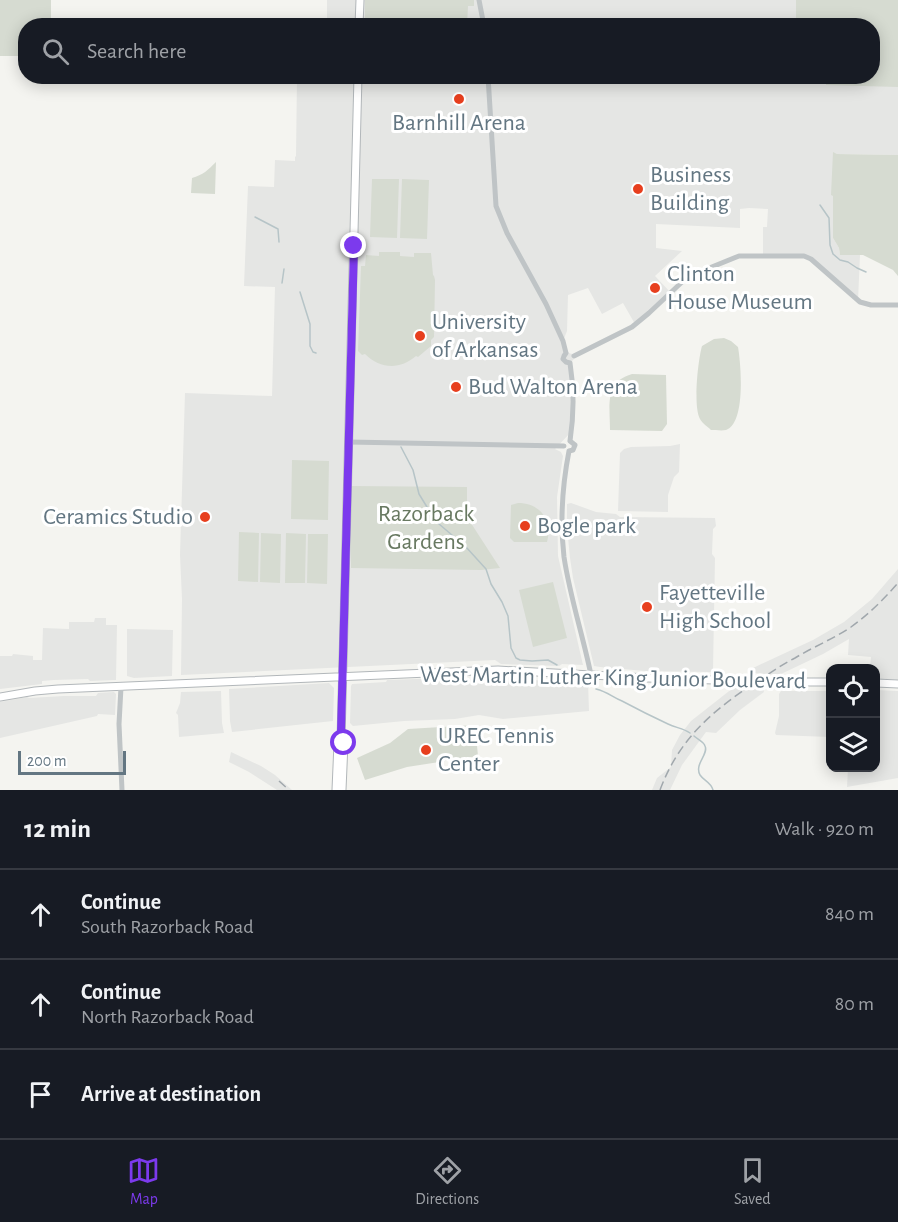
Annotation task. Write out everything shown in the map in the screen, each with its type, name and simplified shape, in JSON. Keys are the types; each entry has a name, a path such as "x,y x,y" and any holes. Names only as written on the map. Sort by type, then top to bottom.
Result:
{"main road":[{"path":"359,18 360,0"},
{"path":"336,790 338,743 341,739 358,84"},
{"name":"West Martin Luther King Junior Boulevard","path":"0,697 34,691 498,670 706,681 826,682"},
{"path":"880,683 898,684"},
{"path":"341,739 344,743 342,790"}],"street":[{"path":"479,0 482,18"},
{"path":"488,84 496,206 507,233 546,304 563,341 566,353 563,359 566,363 570,363"},
{"path":"570,441 573,408 570,363 574,356 632,327 690,276 739,256 804,256 811,259 860,302 871,305 898,306"},
{"path":"566,353 574,356"},
{"path":"348,442 564,446 570,441"},
{"path":"569,451 575,446 570,441"},
{"path":"564,446 569,451"},
{"path":"569,451 563,495 563,546 566,570 591,675"},
{"path":"121,687 119,724 122,790"}],"shaded area":[{"name":"University of Arkansas","path":"327,0 898,0 898,155 833,153 833,238 840,255 860,255 858,301 804,256 763,256 763,227 767,227 768,209 749,208 740,209 740,228 656,224 656,248 682,251 655,276 671,293 635,324 623,303 602,314 588,288 568,295 567,331 563,341 566,352 572,354 574,359 570,363 571,432 555,449 563,456 557,497 558,556 583,665 501,664 495,660 181,675 180,555 185,393 272,396 275,287 244,286 248,186 274,187 275,160 295,161 297,84 880,84 880,18 327,18"},
{"path":"680,444 679,472 674,477 668,495 668,512 618,511 620,453 631,447"},
{"name":"Fayetteville High School","path":"571,503 620,517 715,518 712,554 715,558 713,670 710,672 645,671 594,666 570,558 567,504"},
{"path":"898,569 898,684 880,683 880,664 870,664 871,657 848,655 849,639 779,675 753,673 753,668 813,640 844,622 872,599"},
{"path":"95,618 106,618 106,625 117,625 116,680 54,680 42,681 42,684 0,689 0,656 12,656 13,654 33,656 33,660 42,660 43,628 69,629 69,622 94,622"},
{"path":"127,629 173,630 172,676 134,678 127,676"},
{"path":"443,678 445,680 510,678 547,681 559,678 582,679 588,682 589,711 503,719 479,715 455,719 353,726 350,723 352,684"},
{"path":"329,683 334,688 333,721 232,732 229,689"},
{"path":"733,688 763,688 764,692 740,710 716,733 706,732 682,765 670,790 652,790 657,778 671,767 672,750 691,721"},
{"path":"880,690 898,691 898,778 847,787 848,772 880,772"},
{"path":"221,691 224,733 179,737 176,713 181,692"},
{"path":"781,691 826,691 826,737 776,735"},
{"path":"114,692 116,694 115,715 98,714 0,738 0,702 27,697 96,696 98,693"},
{"path":"231,752 261,766 292,790 277,790 229,762"}],"green space":[{"path":"0,0 51,0 51,18 18,18 18,56 0,56"},
{"path":"365,0 474,0 474,6 468,6 467,18 365,18"},
{"path":"796,0 898,0 898,87 826,85 880,84 880,18 796,18"},
{"path":"833,152 837,154 898,155 898,276 893,270 863,255 840,255 833,238 833,196 831,195"},
{"path":"216,162 215,194 191,193 192,178 205,172"},
{"path":"372,179 399,179 397,238 370,237"},
{"path":"402,179 429,180 427,239 400,238"},
{"path":"379,252 400,252 400,256 414,257 414,253 431,253 435,280 434,337 431,340 431,346 418,357 403,364 390,366 377,363 358,351 361,266 365,266 366,255 379,256"},
{"path":"724,338 738,347 741,392 737,416 732,425 726,430 711,430 701,420 698,413 699,362 702,346 714,339"},
{"path":"632,374 666,375 667,424 662,431 610,430 610,404 613,389 623,378"},
{"path":"292,460 329,461 328,520 291,519"},
{"name":"Razorback Gardens","path":"351,486 467,487 467,517 500,568 481,570 351,568"},
{"path":"518,503 533,506 543,514 548,527 547,542 514,542 510,538 511,505"},
{"path":"239,532 259,533 258,582 238,581"},
{"path":"261,533 281,534 280,583 260,582"},
{"path":"286,533 306,534 305,583 285,583"},
{"path":"308,534 328,534 327,584 307,583"},
{"path":"553,582 567,638 533,647 519,590"},
{"name":"UREC Tennis Center","path":"475,725 478,756 407,767 365,780 357,758 390,743 408,729"}],"waterway":[{"path":"820,205 829,218 830,245 833,254 840,260 866,272"},
{"path":"255,217 278,229 279,242"},
{"path":"282,283 284,269"},
{"path":"300,292 310,324 310,346 316,353"},
{"path":"401,447 413,470 419,494 432,518 466,547 486,569 491,584 508,616 511,648 516,658 532,661 548,660 557,665"},
{"path":"568,679 588,687"},
{"path":"596,689 690,733"},
{"path":"694,736 703,743 706,749 699,767 700,775 713,790"}],"railway":[{"path":"660,790 687,741 711,715 780,667 851,627 898,583"},
{"path":"279,781 289,790"}],"place":[{"name":"Barnhill Arena","path":"459,99"},
{"name":"Business Building","path":"638,189"},
{"name":"Clinton House Museum","path":"655,288"},
{"name":"University of Arkansas","path":"420,336"},
{"name":"Bud Walton Arena","path":"456,387"},
{"name":"Ceramics Studio","path":"205,517"},
{"name":"Bogle park","path":"525,526"},
{"name":"Fayetteville High School","path":"647,607"},
{"name":"UREC Tennis Center","path":"426,750"}],"route":[{"path":"344,743 341,739 341,732 354,246"}]}
